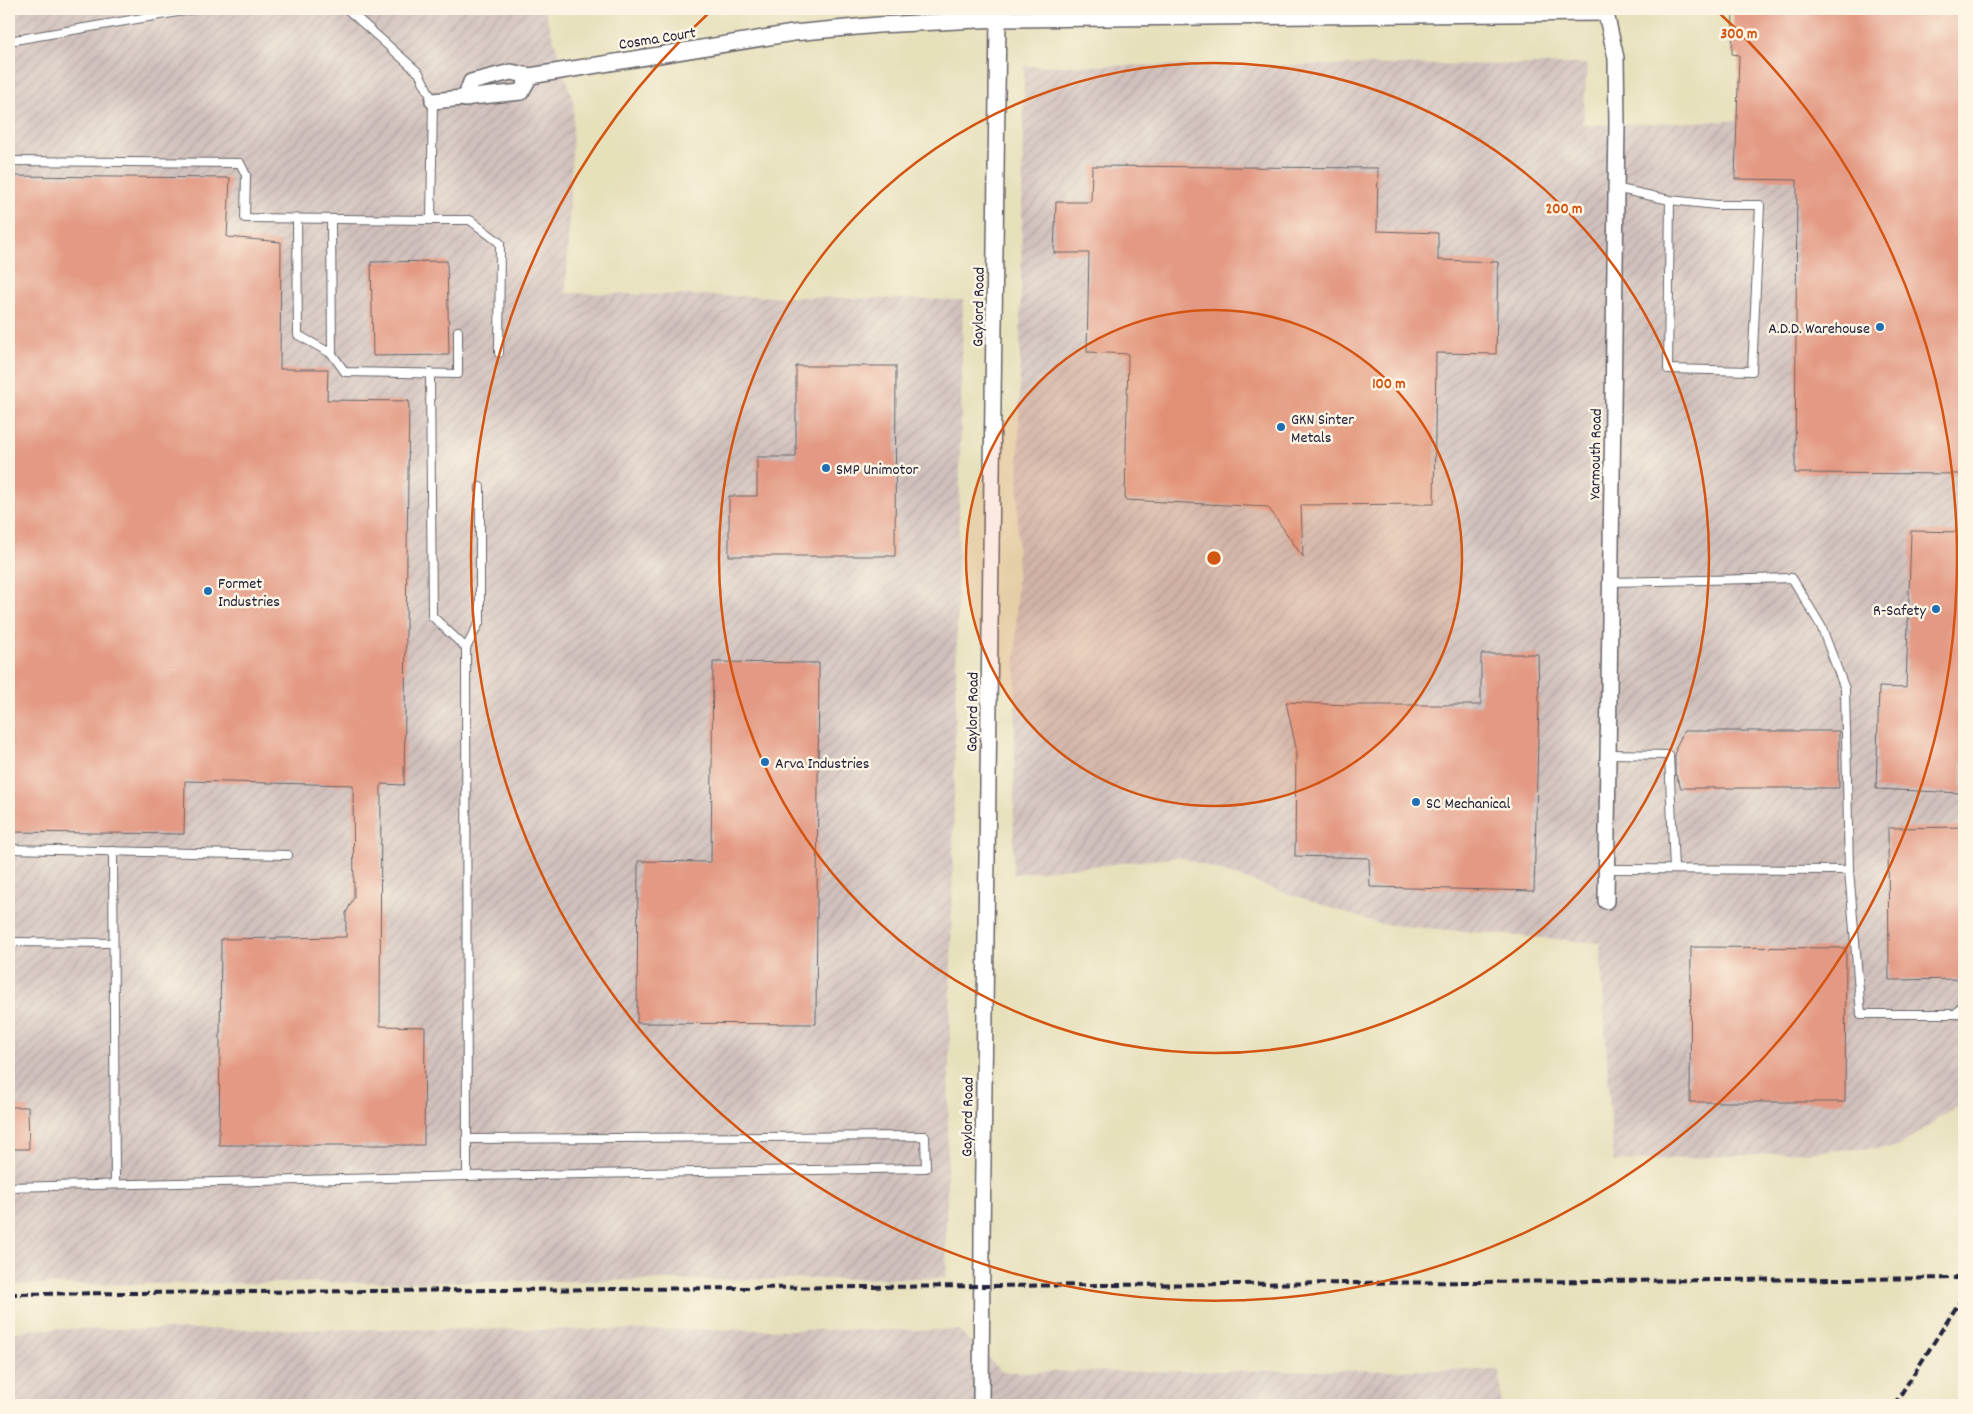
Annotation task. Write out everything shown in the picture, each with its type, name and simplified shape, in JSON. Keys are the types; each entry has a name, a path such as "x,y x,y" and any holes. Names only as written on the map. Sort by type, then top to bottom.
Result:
{"street":[{"name":"Cosma Court","path":"433,102 521,92 530,76 793,33 878,25 998,20 1605,11"},
{"name":"Yarmouth Road","path":"1605,11 1616,58 1606,901"},
{"name":"Gaylord Road","path":"981,1405 998,20"}],"lane":[{"path":"9,41 195,9"},
{"path":"347,9 419,73 433,102 431,220"},
{"path":"9,161 240,163 246,175 245,218 470,220 500,243 499,353"},
{"path":"1615,188 1670,200 1716,205 1760,206 1752,371 1668,369 1670,200"},
{"path":"297,219 298,334 332,354 344,372 458,374 458,331"},
{"path":"331,220 332,354"},
{"path":"430,373 432,616 466,648"},
{"path":"467,1176 466,648 480,621 480,487"},
{"path":"1610,582 1792,578 1821,626 1845,689 1849,870 1861,1014 1960,1014 1964,1003"},
{"path":"1609,754 1669,755 1674,869"},
{"path":"9,849 288,855"},
{"path":"113,851 115,1184"},
{"path":"1606,869 1849,870"},
{"path":"9,942 113,943"},
{"path":"9,1187 467,1176 926,1168 925,1136 467,1139"}],"shaded area":[{"path":"9,9 544,9 574,103 566,293 963,300 946,1243 947,1278 9,1285"},
{"path":"1587,64 1583,125 1964,114 1964,1101 1898,1147 1613,1162 1600,943 1379,924 1179,857 1013,874 1024,66"},
{"path":"32,1329 959,1330 1002,1372 1500,1370 1501,1405 9,1405 9,1334"}],"building":[{"name":"A.D.D. Warehouse","path":"1746,9 1964,9 1964,474 1795,473 1797,180 1735,179 1739,55 1732,54 1733,11 1746,11"},
{"name":"GKN Sinter Metals","path":"1092,166 1378,168 1377,231 1438,233 1438,260 1498,262 1496,354 1436,353 1434,504 1301,505 1303,557 1268,507 1125,500 1128,354 1087,352 1089,253 1054,253 1056,202 1091,202"},
{"name":"Formet Industries","path":"9,176 230,178 227,237 281,242 280,369 328,369 327,400 409,401 404,785 381,784 380,1026 425,1027 424,1145 219,1145 221,939 346,937 346,913 354,897 353,785 185,781 184,834 9,832"},
{"path":"447,261 449,355 373,356 371,262"},
{"name":"SMP Unimotor","path":"796,366 896,366 895,556 729,556 729,496 757,496 757,457 796,457"},
{"name":"R-Safety","path":"1911,531 1964,532 1964,715 1961,793 1876,789 1879,687 1906,688"},
{"name":"SC Mechanical","path":"1481,654 1538,654 1539,702 1534,891 1370,887 1369,858 1295,856 1296,748 1286,702 1347,705 1481,705"},
{"name":"Arva Industries","path":"713,662 819,663 816,1024 637,1023 638,861 711,862"},
{"path":"1684,731 1839,731 1839,788 1681,788 1675,773 1675,758 1676,747"},
{"path":"1964,827 1964,979 1889,980 1888,828"},
{"path":"1691,947 1846,948 1845,1102 1690,1102"},
{"path":"9,1107 28,1107 29,1149 9,1149"}],"railway":[{"path":"9,1294 1964,1278"},
{"path":"1894,1405 1964,1295"}],"place":[{"name":"A.D.D. Warehouse","path":"1880,327"},
{"name":"GKN Sinter Metals","path":"1281,427"},
{"name":"SMP Unimotor","path":"826,468"},
{"name":"Formet Industries","path":"208,591"},
{"name":"R-Safety","path":"1936,609"},
{"name":"Arva Industries","path":"765,762"},
{"name":"SC Mechanical","path":"1416,802"}]}
